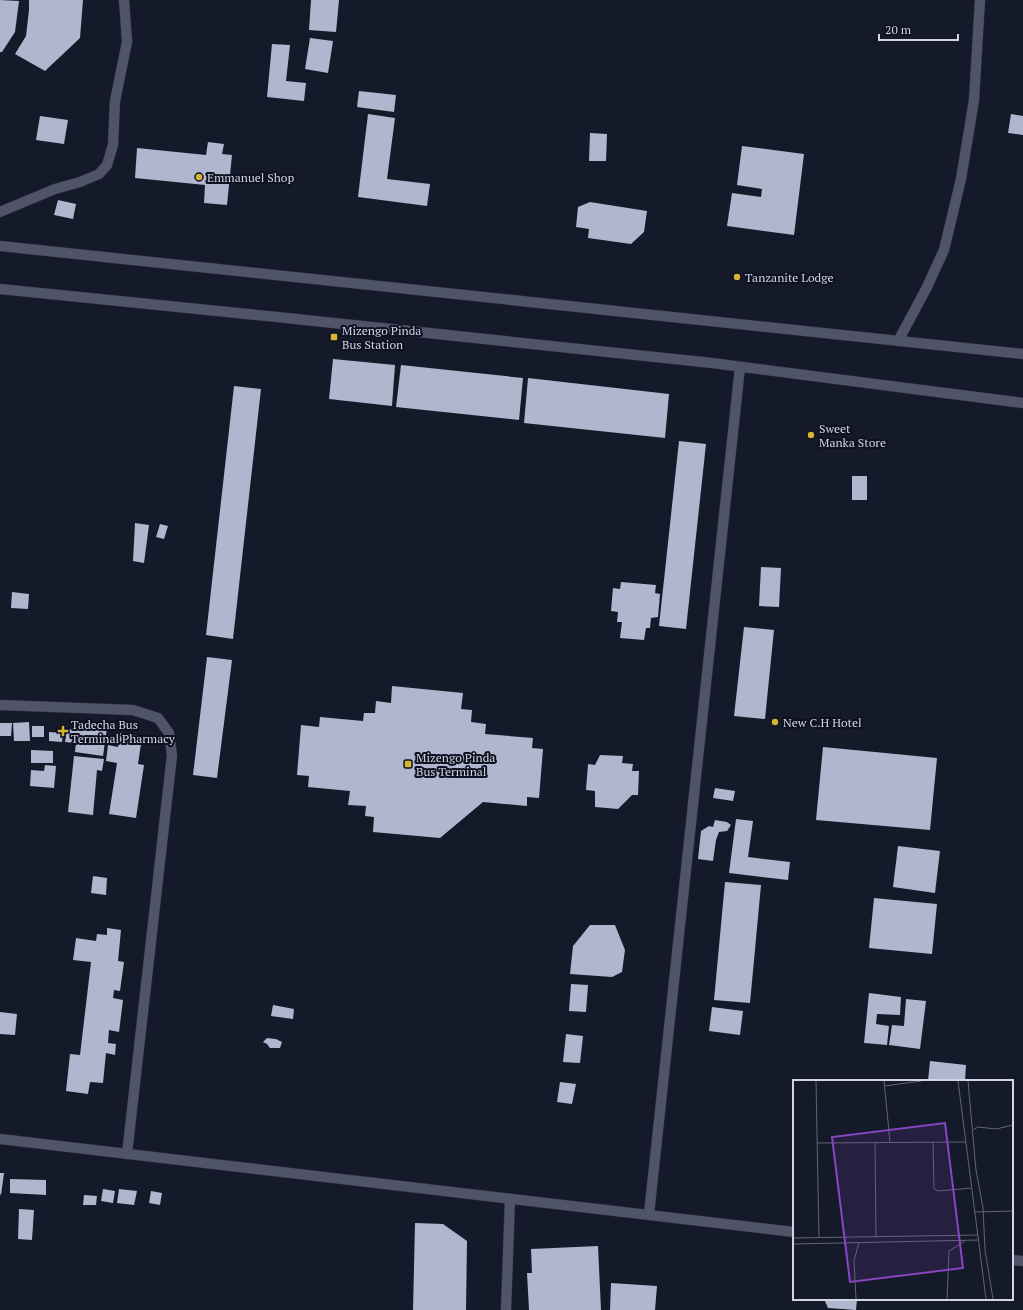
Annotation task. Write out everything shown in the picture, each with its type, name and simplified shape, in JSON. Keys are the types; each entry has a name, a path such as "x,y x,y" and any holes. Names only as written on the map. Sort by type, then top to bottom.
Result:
{"street":[{"path":"0,212 55,189 80,182 99,174 107,165 113,146 115,101 127,42 124,0"},
{"path":"898,341 926,289 944,250 961,179 974,100 980,0"},
{"path":"0,246 1023,354"},
{"path":"0,289 278,317 740,367 1023,403"},
{"path":"649,1214 740,367"},
{"path":"0,705 133,710 158,718 168,733 172,755 127,1154"},
{"path":"0,1139 793,1232"},
{"path":"506,1310 510,1199"},
{"path":"1013,1260 1023,1261"}],"building":[{"path":"0,0 19,1 15,32 2,52 0,52"},
{"path":"29,0 83,0 80,38 45,71 15,54 26,36"},
{"path":"311,0 339,0 336,32 309,30"},
{"path":"310,38 333,41 328,73 305,69"},
{"path":"272,44 290,45 286,81 306,83 304,101 267,97"},
{"path":"359,91 396,95 394,112 357,107"},
{"path":"368,114 395,118 387,179 430,184 427,206 358,197"},
{"path":"1011,114 1023,116 1023,135 1008,133"},
{"path":"40,116 68,120 64,144 36,140"},
{"path":"590,133 607,134 606,161 589,161"},
{"path":"208,142 224,144 222,154 232,155 227,205 204,203 205,185 135,178 137,148 206,155"},
{"path":"742,146 804,154 794,235 727,226 732,193 761,197 762,189 737,185"},
{"path":"58,200 76,204 73,219 54,215"},
{"path":"590,202 647,211 644,232 631,244 588,238 589,229 576,227 578,207"},
{"path":"333,359 395,365 392,406 329,399"},
{"path":"401,365 523,378 519,420 396,407"},
{"path":"528,378 669,394 665,438 524,423"},
{"path":"234,386 261,389 233,639 206,635"},
{"path":"679,441 706,444 686,629 659,626"},
{"path":"852,476 867,476 867,500 852,500"},
{"path":"135,523 149,525 144,563 133,561"},
{"path":"160,524 168,526 164,539 156,537"},
{"path":"761,567 781,568 779,607 759,606"},
{"path":"621,582 656,585 655,593 660,594 658,617 651,618 650,628 646,628 644,640 620,638 622,622 617,622 618,612 611,611 613,588 620,589"},
{"path":"12,592 29,594 28,609 11,608"},
{"path":"744,627 774,630 765,719 734,716"},
{"path":"207,657 232,660 217,778 193,775"},
{"path":"392,686 463,693 461,709 472,710 471,722 486,724 485,734 533,738 532,748 543,749 539,798 527,797 527,806 483,802 440,838 373,832 374,817 365,816 366,806 348,805 350,791 308,787 309,776 297,775 301,725 319,727 320,717 363,721 364,713 375,713 376,701 391,703"},
{"path":"29,722 30,741 14,741 13,723"},
{"path":"0,723 12,723 11,736 0,736"},
{"path":"79,724 107,728 103,756 75,752 76,743 65,742 67,729 78,730"},
{"path":"32,726 44,726 44,737 32,737"},
{"path":"49,732 63,733 62,742 49,741"},
{"path":"120,733 142,737 138,764 144,765 136,818 109,814 117,763 106,761 108,745 118,747"},
{"path":"823,747 937,758 930,830 816,820"},
{"path":"31,750 53,751 53,763 31,763"},
{"path":"600,755 623,756 622,763 633,764 632,771 639,771 638,795 632,795 618,809 595,807 595,791 586,790 588,764 595,765"},
{"path":"74,756 104,759 102,771 97,770 93,815 68,812"},
{"path":"45,765 56,766 54,788 30,786 31,770 44,771"},
{"path":"715,788 735,791 733,801 713,798"},
{"path":"736,819 753,821 748,857 790,862 788,880 729,873"},
{"path":"715,820 727,822 731,825 727,831 719,832 716,840 713,861 698,859 701,831 709,826 713,827"},
{"path":"898,846 940,851 935,893 893,887"},
{"path":"93,876 107,878 106,895 91,893"},
{"path":"725,882 761,885 750,1003 714,1000"},
{"path":"874,898 937,904 932,954 869,948"},
{"path":"590,925 615,925 625,950 622,972 612,977 570,974 573,946"},
{"path":"107,928 121,930 118,961 124,962 120,991 114,990 113,998 123,1000 119,1032 109,1030 108,1043 116,1044 115,1055 106,1053 103,1083 90,1082 88,1094 66,1091 70,1054 80,1055 91,962 73,960 76,938 96,941 97,934 107,935"},
{"path":"571,984 588,985 586,1012 569,1011"},
{"path":"869,993 901,997 900,1015 877,1014 876,1024 889,1026 887,1045 864,1043"},
{"path":"906,999 926,1001 920,1049 889,1045 892,1025 904,1026"},
{"path":"273,1005 294,1009 293,1019 271,1016"},
{"path":"712,1007 743,1011 740,1035 709,1031"},
{"path":"0,1012 17,1014 15,1035 0,1034"},
{"path":"566,1034 583,1036 580,1063 563,1062"},
{"path":"267,1038 276,1039 282,1042 280,1048 270,1048 263,1042"},
{"path":"930,1061 966,1065 965,1080 928,1080"},
{"path":"560,1082 576,1084 572,1104 557,1102"},
{"path":"0,1173 4,1173 1,1195 0,1194"},
{"path":"10,1179 46,1180 46,1195 10,1193"},
{"path":"103,1189 115,1191 113,1203 101,1201"},
{"path":"119,1189 137,1191 134,1205 117,1203"},
{"path":"151,1191 162,1193 160,1205 149,1203"},
{"path":"84,1195 97,1196 96,1205 83,1205"},
{"path":"19,1209 34,1210 32,1240 18,1239"},
{"path":"415,1223 443,1224 467,1241 466,1310 413,1310"},
{"path":"598,1246 601,1310 529,1310 527,1273 532,1273 531,1249"},
{"path":"611,1283 657,1286 655,1310 610,1310"},
{"path":"824,1300 857,1300 856,1310 828,1308"}],"place":[{"name":"Emmanuel Shop","path":"199,177"},
{"name":"Tanzanite Lodge","path":"737,277"},
{"name":"Mizengo Pinda Bus Station","path":"334,337"},
{"name":"Sweet Manka Store","path":"811,435"},
{"name":"New C.H Hotel","path":"775,722"},
{"name":"Tadecha Bus Terminal Pharmacy","path":"63,731"},
{"name":"Mizengo Pinda Bus Terminal","path":"408,764"}]}
